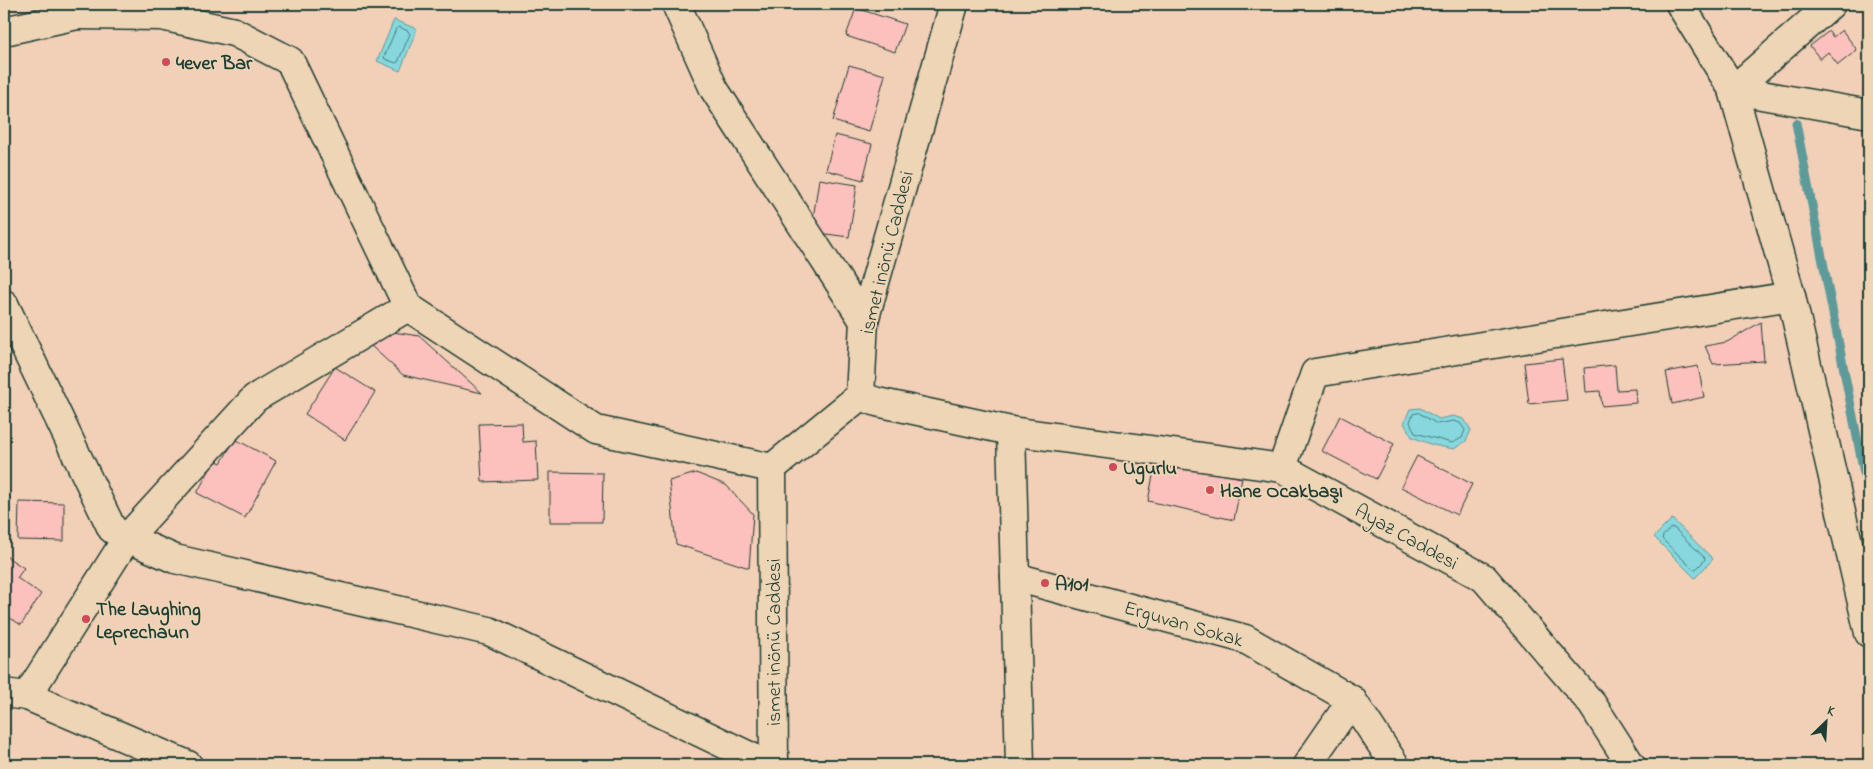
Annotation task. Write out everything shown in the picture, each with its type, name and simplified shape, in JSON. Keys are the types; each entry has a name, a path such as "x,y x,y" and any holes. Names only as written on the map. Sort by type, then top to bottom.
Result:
{"street":[{"path":"676,4 714,89 864,321"},
{"name":"ismet inönü Caddesi","path":"860,396 864,321 954,4"},
{"path":"1680,4 1734,90 1791,296 1869,633"},
{"path":"1734,90 1832,4"},
{"path":"4,31 85,9 162,16 234,32 290,61 408,307 596,430 772,468 860,396"},
{"path":"1734,90 1869,114"},
{"path":"1282,468 1315,373 1791,296"},
{"path":"4,304 112,529 127,538 175,559 490,631 768,765"},
{"path":"188,765 15,695 127,538 255,398 408,307"},
{"name":"Ayaz Caddesi","path":"860,396 877,402 1012,431 1282,468 1484,578 1592,704 1631,765"},
{"path":"1012,431 1020,765"},
{"name":"ismet inönü Caddesi","path":"772,468 774,765"},
{"name":"Erguvan Sokak","path":"1015,577 1245,638 1352,700 1395,765"},
{"path":"1307,765 1352,700"}],"water":[{"path":"394,20 417,29 400,71 377,61"},
{"path":"1420,408 1439,419 1453,416 1464,419 1471,430 1466,441 1454,449 1433,445 1412,437 1404,423 1410,409"},
{"path":"1672,519 1713,559 1695,578 1654,537"}],"building":[{"path":"893,4 913,4 911,10"},
{"path":"856,8 905,24 895,52 846,36"},
{"path":"1842,30 1857,50 1838,65 1828,52 1820,59 1810,46 1829,31 1833,37"},
{"path":"849,65 885,75 869,132 833,121"},
{"path":"835,135 872,144 863,180 826,170"},
{"path":"819,179 857,185 849,237 811,232"},
{"path":"1761,322 1764,361 1713,364 1705,346 1727,342"},
{"path":"393,332 419,336 482,393 403,375 370,345"},
{"path":"1562,359 1567,400 1529,404 1524,363"},
{"path":"1615,365 1617,390 1635,389 1636,403 1602,406 1600,391 1586,392 1584,368"},
{"path":"1698,366 1704,397 1672,404 1666,372"},
{"path":"335,367 375,392 345,440 305,414"},
{"path":"1340,416 1394,444 1376,479 1322,451"},
{"path":"522,423 523,442 536,441 538,480 482,482 479,424"},
{"path":"235,439 276,461 245,518 197,493 215,460 221,463"},
{"path":"1417,456 1472,484 1457,515 1401,487"},
{"path":"1156,460 1242,478 1234,520 1148,501"},
{"path":"550,472 603,473 602,522 550,522"},
{"path":"696,473 726,485 753,514 749,568 676,544 669,481"},
{"path":"19,502 64,503 64,541 18,540"},
{"path":"4,555 24,568 17,578 41,594 21,625 4,614"}],"waterway":[{"path":"1796,123 1869,499"}],"place":[{"name":"4ever Bar","path":"166,62"},
{"name":"Ugurlu","path":"1113,467"},
{"name":"Hane Ocakbaşı","path":"1210,490"},
{"name":"A101","path":"1045,583"},
{"name":"The Laughing Leprechaun","path":"86,619"}]}
